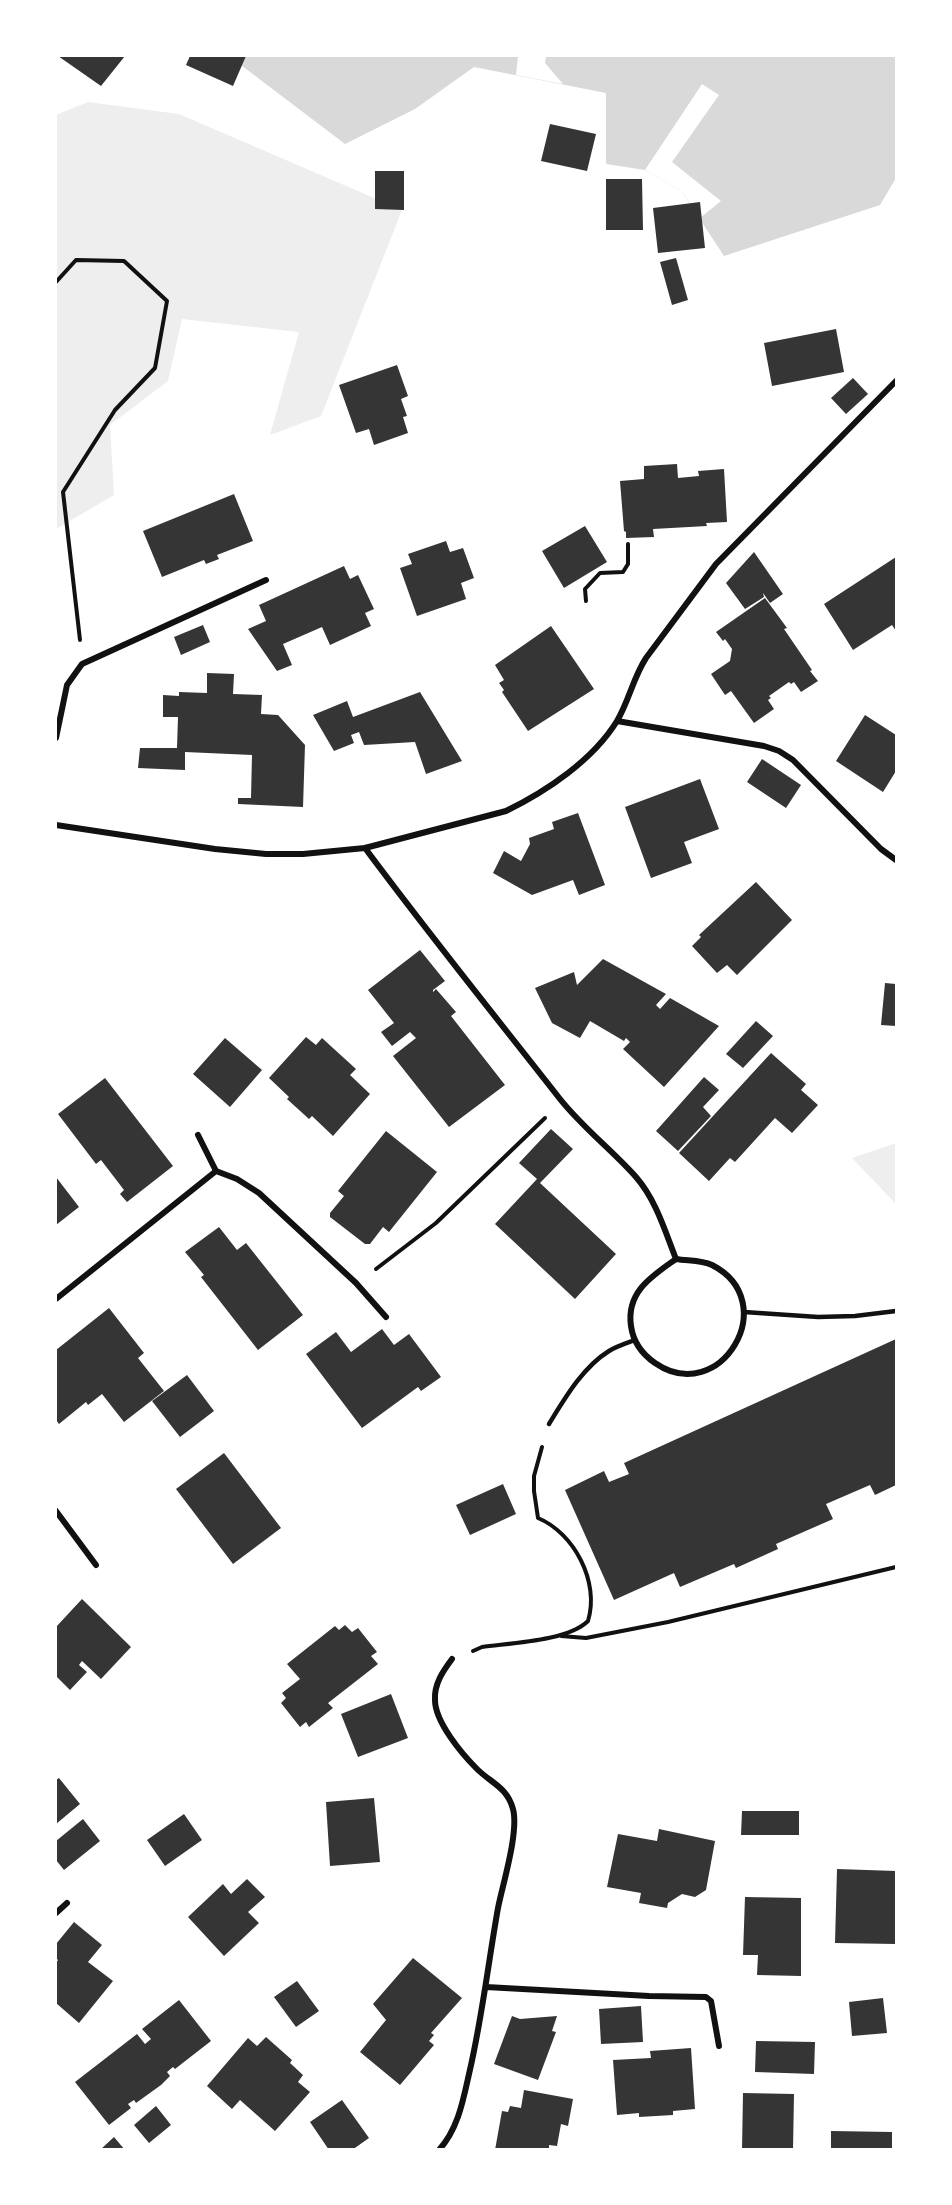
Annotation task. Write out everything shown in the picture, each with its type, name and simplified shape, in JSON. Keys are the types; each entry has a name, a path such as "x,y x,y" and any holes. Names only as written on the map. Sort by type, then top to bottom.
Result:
{"street":[{"path":"56,825 215,849 266,854 303,854 365,848 507,811 584,759 617,721 636,673 716,564 897,381"},
{"path":"56,738 67,685 82,664 266,580"},
{"path":"617,721 764,746 779,751 794,760 881,849 897,860"},
{"path":"365,848 406,904 562,1101 598,1141 637,1178 651,1199 676,1259"},
{"path":"198,1135 216,1171 237,1179 259,1193 356,1283 386,1317"},
{"path":"56,1299 216,1171"},
{"path":"676,1259 694,1260 711,1265 726,1275 744,1303 744,1312 744,1324 739,1341 729,1356 714,1367 698,1373 680,1373 663,1368 648,1358 635,1340 631,1327 630,1309 637,1291 648,1279 676,1259"},
{"path":"56,1511 96,1565"},
{"path":"439,2150 455,2125 476,2049 514,1819 512,1808 500,1786 478,1771 441,1721 435,1699 437,1684 442,1672 452,1659"},
{"path":"56,1913 67,1903"},
{"path":"486,1987 705,1997 711,2001 719,2046"}],"lane":[{"path":"744,1312 818,1317 855,1316 897,1311"},
{"path":"549,1424 565,1398 591,1366 609,1350 635,1340"}],"path":[{"path":"56,282 76,260 124,261 167,301 155,368 115,410 63,492 82,664"},
{"path":"586,601 585,589 600,573 623,572 627,564 628,544"},
{"path":"356,1283 436,1223 562,1101"},
{"path":"452,1659 482,1647 558,1635 583,1626 588,1621 590,1606 585,1569 578,1554 560,1530 538,1518 534,1476 549,1424"},
{"path":"558,1635 586,1638 668,1622 897,1567"}],"shaded area":[{"path":"229,56 896,56 896,178 880,205 724,256 682,192 645,170 606,164 606,93 474,67 415,109 345,144"},
{"path":"88,102 179,114 402,210 321,416 270,435 299,332 182,319 168,381 110,425 114,495 56,529 56,115"},
{"path":"896,1143 896,1204 852,1158"}],"pier":[{"path":"518,56 546,56 545,63 563,84 516,75"},
{"path":"702,84 719,95 672,162 721,201 700,218 682,192 645,170"}],"building":[{"path":"58,56 125,56 101,86"},
{"path":"190,56 246,56 233,86 186,65"},
{"path":"550,124 596,134 587,171 541,161"},
{"path":"375,171 404,171 404,210 375,209"},
{"path":"606,179 642,179 643,230 606,230"},
{"path":"700,202 705,248 658,253 653,208"},
{"path":"676,258 688,300 672,305 660,262"},
{"path":"836,329 844,372 772,386 764,343"},
{"path":"397,365 408,396 401,399 407,416 403,417 408,433 374,445 369,429 356,433 339,385"},
{"path":"853,378 868,394 846,414 831,398"},
{"path":"677,464 678,478 699,476 698,471 724,469 727,522 706,523 707,526 653,529 654,537 626,538 620,481 644,479 644,466"},
{"path":"234,494 253,541 217,555 219,559 206,564 204,560 162,577 143,531"},
{"path":"585,526 607,562 564,588 542,551"},
{"path":"446,541 450,552 463,548 474,578 461,583 466,599 417,616 400,568 412,564 408,554"},
{"path":"754,552 783,594 770,603 763,593 764,597 745,609 726,583"},
{"path":"896,557 896,631 892,625 853,650 824,604"},
{"path":"344,566 350,579 358,575 374,609 365,613 371,626 330,645 322,627 283,644 292,665 277,671 248,629 266,621 259,605"},
{"path":"765,598 787,628 784,629 818,681 801,692 794,682 791,684 789,682 769,696 771,698 768,700 774,709 754,723 731,691 725,695 711,674 730,661 732,649 716,632"},
{"path":"203,625 210,642 181,655 174,637"},
{"path":"551,626 594,689 528,731 502,692 504,690 499,683 504,680 495,665"},
{"path":"207,673 234,674 233,694 262,695 261,714 278,715 305,745 303,807 238,804 238,798 251,798 252,755 185,752 185,770 138,768 140,748 177,748 178,717 163,717 163,695 179,696 179,692 207,693"},
{"path":"420,692 462,761 426,774 415,742 364,745 359,732 351,735 354,743 334,751 313,715 347,701 353,717"},
{"path":"865,715 896,735 896,771 883,792 836,761"},
{"path":"762,759 801,785 786,808 747,782"},
{"path":"700,779 719,829 684,842 692,863 651,878 625,807"},
{"path":"578,813 605,885 579,895 573,880 532,895 493,873 504,851 521,861 530,844 529,838 554,829 552,822"},
{"path":"756,882 792,920 737,975 727,965 717,973 692,946 701,937 699,935"},
{"path":"420,950 445,981 433,990 433,992 436,989 456,1012 451,1016 505,1085 449,1127 393,1056 416,1038 410,1032 392,1046 381,1032 394,1023 368,990"},
{"path":"603,959 666,994 656,1005 660,1009 670,998 719,1026 664,1087 623,1049 630,1042 626,1038 624,1041 590,1021 580,1038 552,1023 535,988 574,972 577,985"},
{"path":"885,983 896,984 896,1026 881,1025"},
{"path":"756,1021 773,1036 743,1068 726,1054"},
{"path":"306,1037 316,1045 322,1038 356,1069 350,1075 370,1094 333,1136 312,1116 309,1119 269,1078"},
{"path":"225,1038 262,1070 230,1107 193,1074"},
{"path":"771,1053 806,1084 801,1090 818,1105 792,1133 775,1118 735,1162 730,1158 709,1181 679,1153"},
{"path":"704,1077 719,1090 703,1107 711,1116 678,1151 656,1131"},
{"path":"105,1078 173,1166 127,1202 120,1194 124,1190 101,1160 96,1164 58,1114"},
{"path":"551,1129 573,1149 540,1183 616,1254 575,1299 495,1224 537,1179 519,1163"},
{"path":"386,1131 437,1172 389,1232 383,1227 370,1244 365,1244 330,1217 330,1213 344,1196 338,1191"},
{"path":"56,1177 79,1207 56,1225"},
{"path":"219,1227 237,1250 246,1243 303,1315 258,1350 201,1277 204,1275 185,1252"},
{"path":"109,1308 144,1353 138,1358 164,1391 124,1422 102,1394 88,1405 86,1402 59,1424 56,1420 56,1350"},
{"path":"382,1329 394,1345 409,1334 441,1377 421,1391 418,1387 362,1428 306,1354 336,1332 351,1352"},
{"path":"896,1339 896,1485 875,1495 870,1485 826,1504 833,1519 776,1544 778,1549 736,1568 734,1564 680,1587 674,1573 614,1600 565,1490 604,1471 609,1482 629,1474 624,1463"},
{"path":"187,1375 214,1411 180,1437 152,1401"},
{"path":"224,1453 281,1528 233,1564 176,1489"},
{"path":"503,1484 516,1514 470,1535 456,1505"},
{"path":"82,1599 131,1647 101,1679 82,1661 79,1665 87,1672 70,1690 56,1676 56,1627"},
{"path":"345,1625 352,1632 358,1628 377,1652 371,1656 378,1664 328,1703 333,1708 309,1727 306,1722 300,1727 281,1703 286,1698 282,1693 300,1679 287,1664 335,1626 339,1630"},
{"path":"391,1694 408,1738 358,1757 341,1714"},
{"path":"59,1778 80,1804 56,1824 56,1780"},
{"path":"374,1798 380,1862 330,1866 326,1802"},
{"path":"742,1811 799,1811 799,1835 741,1835"},
{"path":"184,1814 202,1840 165,1866 147,1840"},
{"path":"83,1819 100,1841 64,1870 56,1860 56,1841"},
{"path":"659,1829 715,1841 706,1890 695,1897 682,1894 668,1903 667,1908 639,1903 641,1893 607,1887 618,1834 657,1841"},
{"path":"837,1869 896,1871 896,1944 835,1943"},
{"path":"247,1879 265,1897 248,1912 259,1923 224,1956 188,1917 223,1884 231,1894"},
{"path":"745,1897 801,1898 801,1976 757,1975 758,1955 743,1955"},
{"path":"74,1922 102,1945 88,1962 113,1981 79,2023 56,2003 56,1963 58,1960 56,1944"},
{"path":"413,1958 462,1998 431,2033 434,2035 429,2041 434,2045 400,2085 360,2052 386,2020 373,2004"},
{"path":"297,1981 319,2011 296,2027 274,1997"},
{"path":"883,1998 887,2033 852,2036 849,2002"},
{"path":"179,2000 211,2041 175,2069 173,2067 167,2072 170,2076 161,2085 136,2103 134,2100 128,2104 131,2108 109,2125 75,2082 137,2034 145,2044 151,2039 142,2029"},
{"path":"641,2006 643,2042 601,2044 599,2009"},
{"path":"512,2016 520,2019 557,2016 552,2031 556,2032 538,2080 494,2064"},
{"path":"266,2037 292,2060 290,2063 303,2075 298,2082 310,2092 275,2131 240,2100 232,2109 207,2086 248,2038 257,2046"},
{"path":"756,2041 815,2042 814,2074 755,2072"},
{"path":"691,2048 695,2109 673,2111 673,2115 639,2117 639,2113 617,2115 613,2060 651,2058 650,2051"},
{"path":"524,2090 573,2099 568,2126 561,2124 557,2146 549,2145 549,2150 495,2150 502,2111 508,2112 510,2106 521,2108"},
{"path":"743,2093 794,2094 793,2150 742,2150"},
{"path":"342,2100 369,2138 352,2150 329,2150 310,2122"},
{"path":"156,2106 171,2125 149,2143 134,2125"},
{"path":"831,2131 892,2132 892,2150 831,2150"},
{"path":"114,2137 125,2150 100,2150"}]}
